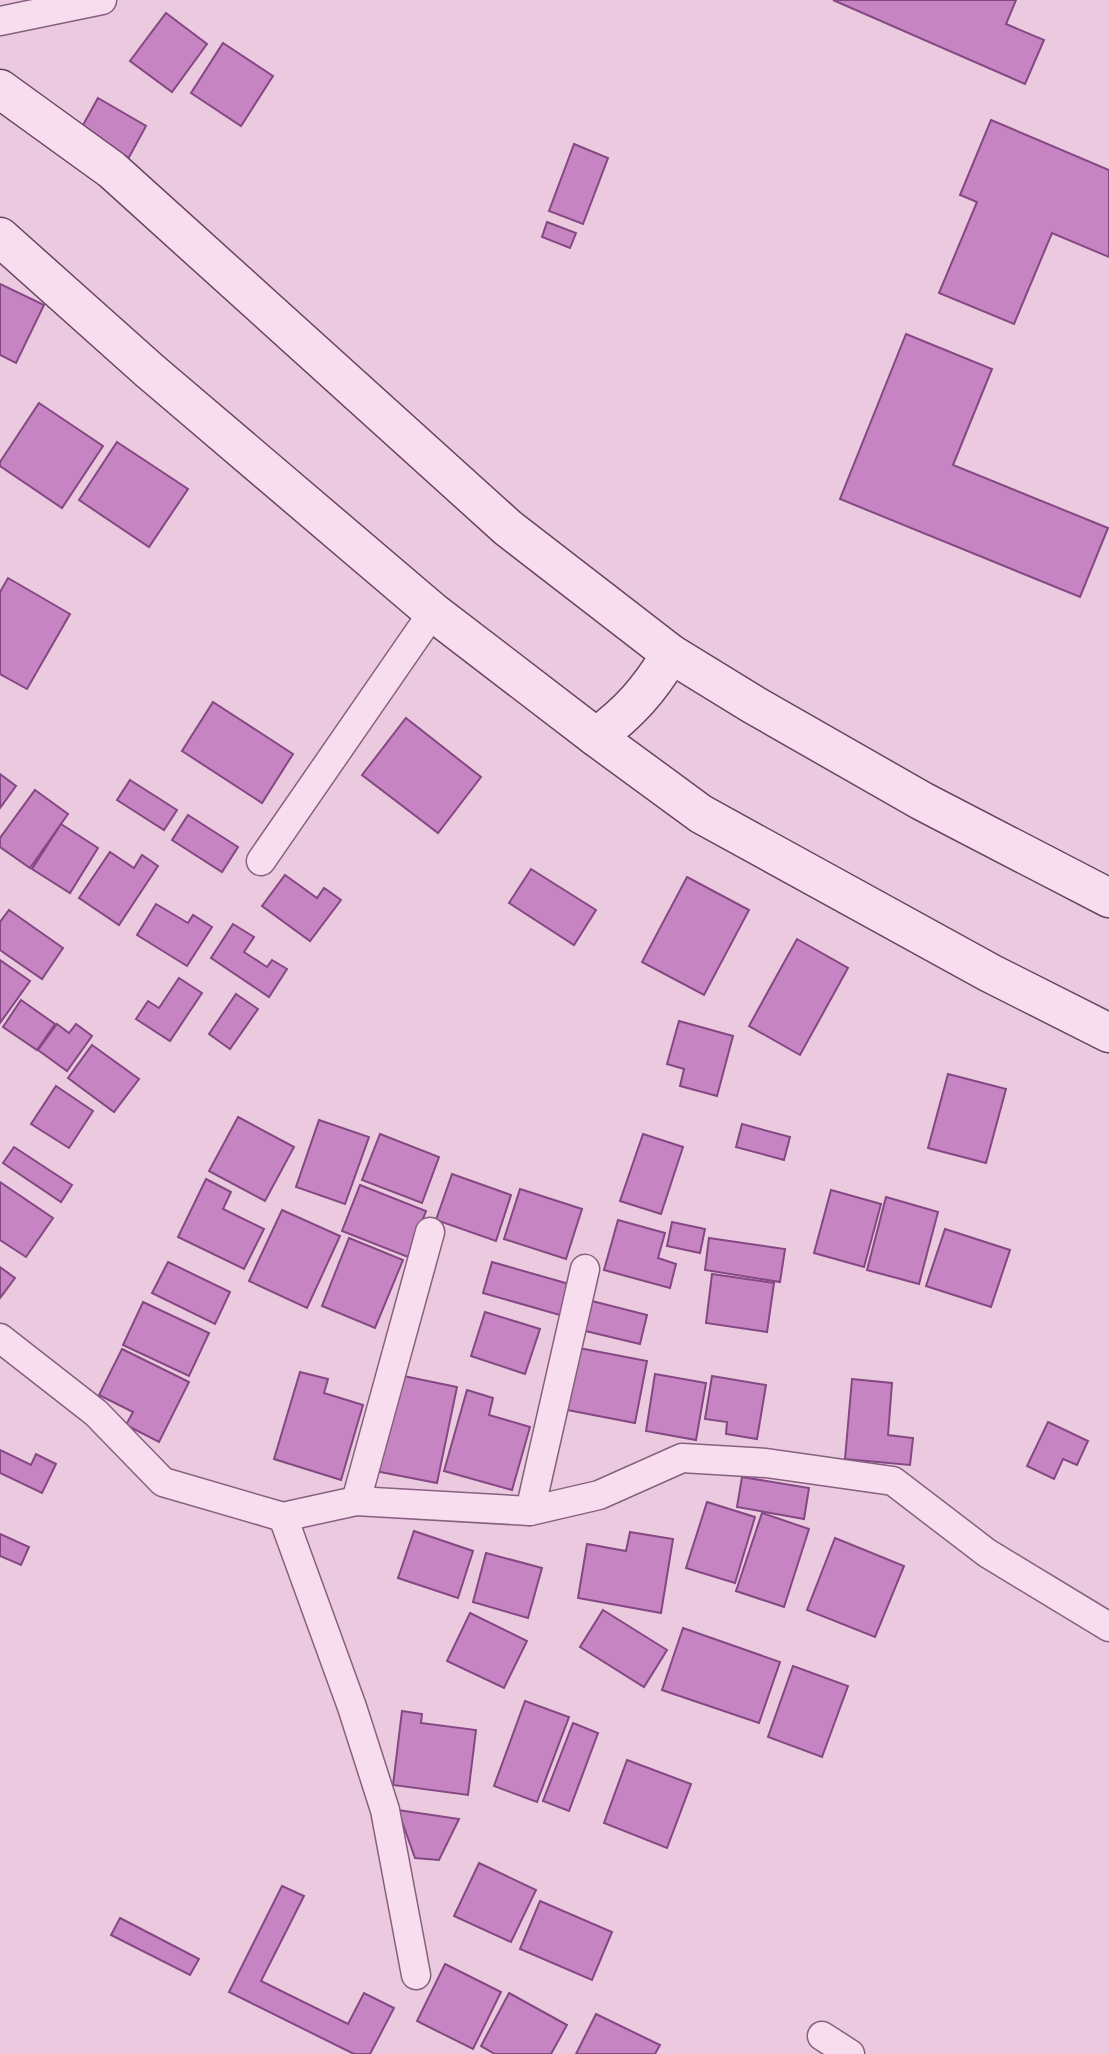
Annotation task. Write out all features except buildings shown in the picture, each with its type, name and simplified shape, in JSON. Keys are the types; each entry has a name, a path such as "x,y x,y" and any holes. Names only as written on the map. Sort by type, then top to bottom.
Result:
{"street":[{"path":"0,21 102,0"},
{"path":"0,89 112,170 508,528 671,654 922,801 1109,898"},
{"path":"0,237 150,371 433,612 701,814 990,973 1109,1033"},
{"path":"261,861 433,612"},
{"path":"596,737 621,719 649,690 671,654"},
{"path":"356,1501 430,1232"},
{"path":"530,1511 585,1269"},
{"path":"0,1338 96,1413 163,1482 283,1517 356,1501 530,1511 599,1495 682,1458 766,1463 893,1481 987,1553 1109,1627"},
{"path":"283,1517 352,1707 385,1810 416,1975"},
{"path":"822,2036 850,2054"}]}
